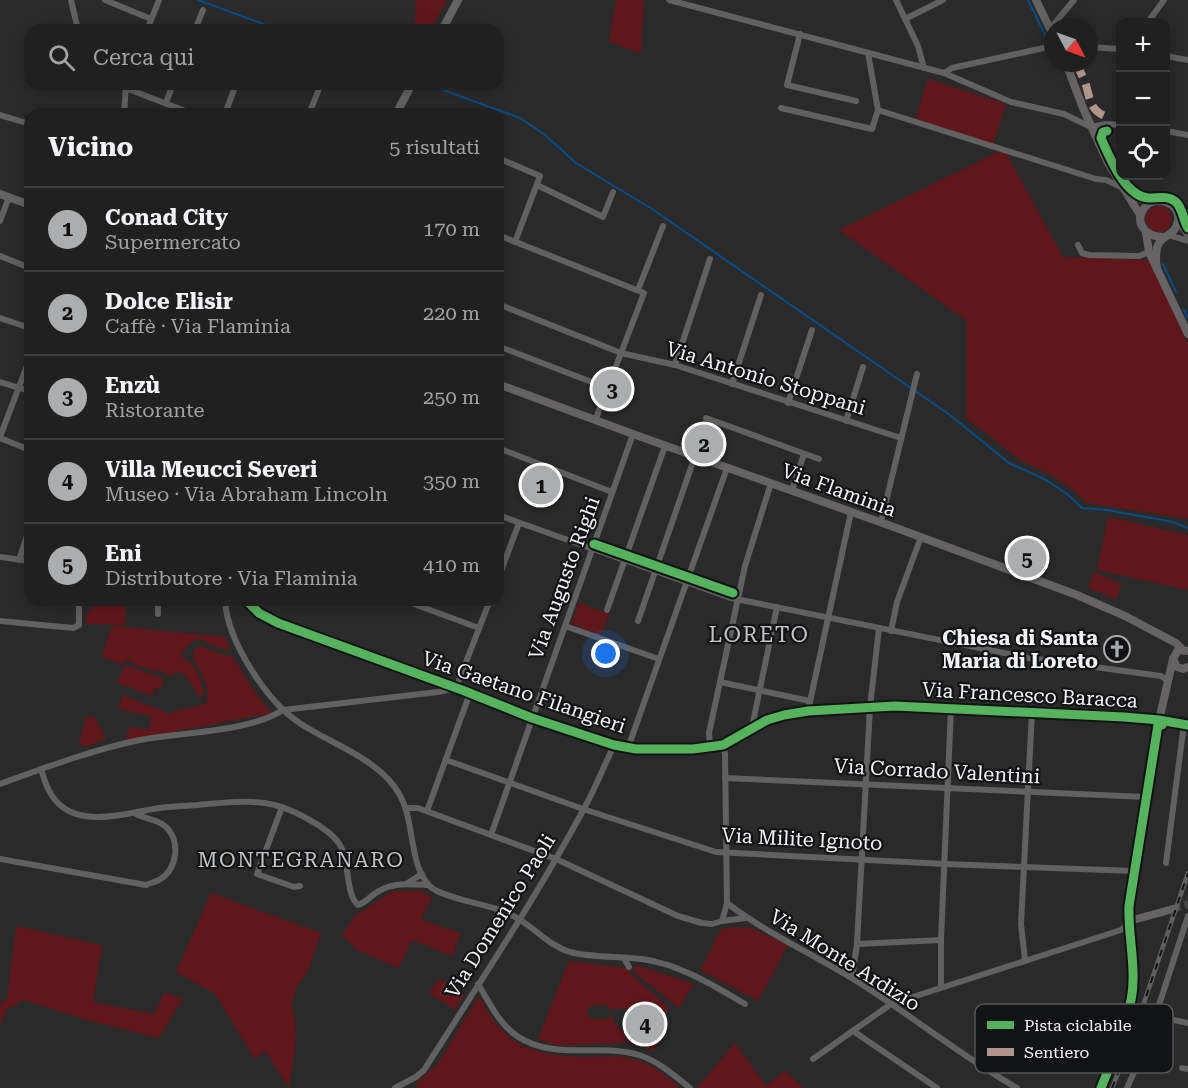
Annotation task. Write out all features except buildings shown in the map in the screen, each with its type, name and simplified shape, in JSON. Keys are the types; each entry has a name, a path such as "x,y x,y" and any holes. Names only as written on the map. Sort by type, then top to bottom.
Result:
{"street":[{"path":"71,0 77,24"},
{"path":"105,0 152,19"},
{"path":"150,24 159,0"},
{"path":"445,24 458,0"},
{"path":"669,0 944,73 1011,102 1064,114 1091,127 1116,124"},
{"path":"896,0 918,46 924,68"},
{"path":"904,19 943,0"},
{"path":"1036,0 1045,18"},
{"path":"1042,0 1051,18"},
{"path":"1061,18 1074,0"},
{"path":"1151,18 1164,0"},
{"path":"197,24 203,10"},
{"path":"800,34 787,85 856,101"},
{"path":"944,73 952,68 1044,48"},
{"path":"1098,48 1116,49"},
{"path":"781,108 872,129 878,110 868,53"},
{"path":"1170,57 1188,60"},
{"path":"1070,72 1091,127 1108,163 1140,215 1142,228 1154,237 1166,236 1188,241"},
{"path":"1075,72 1088,106 1091,127"},
{"path":"124,108 125,90"},
{"path":"135,90 178,108"},
{"path":"166,103 171,90"},
{"path":"227,108 234,90"},
{"path":"311,108 319,90"},
{"path":"399,108 409,90"},
{"path":"878,110 1096,179 1106,180 1138,198 1151,201 1160,200 1170,204 1177,214 1178,222 1188,236"},
{"path":"0,115 24,122"},
{"path":"1170,131 1188,135"},
{"path":"504,161 540,176 515,242"},
{"path":"537,185 603,217 613,192"},
{"path":"0,194 24,203"},
{"path":"0,221 9,197"},
{"path":"1140,215 1151,201"},
{"path":"1157,269 1156,247 1175,229 1178,222"},
{"path":"638,290 663,226"},
{"path":"1146,233 1149,252 1188,334"},
{"path":"504,237 645,293 595,420"},
{"path":"1078,245 1082,253 1089,255 1139,256 1149,252"},
{"path":"0,256 24,266"},
{"path":"675,365 710,259"},
{"path":"732,384 761,295"},
{"name":"Via Antonio Stoppani","path":"504,306 621,353 675,365 901,438"},
{"path":"0,318 24,326"},
{"path":"788,403 812,330"},
{"path":"504,348 607,388"},
{"path":"846,421 863,367"},
{"path":"24,372 0,437 24,447"},
{"path":"881,522 916,374"},
{"path":"0,382 24,389"},
{"name":"Via Flaminia","path":"504,386 1077,594 1125,616 1185,649"},
{"path":"706,418 819,459"},
{"name":"Via Augusto Righi","path":"491,835 633,434"},
{"path":"607,610 665,446"},
{"path":"504,450 612,492"},
{"path":"792,490 804,454"},
{"path":"638,621 695,456"},
{"path":"628,748 727,468"},
{"path":"710,747 709,733 744,566 771,483"},
{"path":"808,711 850,512"},
{"path":"504,517 737,600 1029,658 1161,676 1167,680"},
{"path":"504,563 519,523"},
{"path":"891,631 897,602 921,537"},
{"path":"19,560 24,545"},
{"path":"0,557 24,560"},
{"path":"0,621 73,628 79,625 79,606"},
{"path":"158,606 158,614"},
{"path":"226,606 241,651 268,693 283,710 300,724 379,770 396,789 406,808 417,864 428,885"},
{"name":"Via Gaetano Filangieri","path":"253,606 268,619 532,718 628,748 671,750 723,745 752,728 783,715 870,707"},
{"path":"428,606 479,628"},
{"path":"0,784 122,744 233,726 267,718 283,710 456,688 488,606"},
{"path":"752,728 777,607"},
{"path":"565,626 660,659"},
{"path":"852,978 858,944 870,707 879,628"},
{"path":"1165,638 1177,667 1183,669 1188,667"},
{"path":"1130,1004 1134,984 1128,924 1134,871 1167,680 1173,657 1185,649"},
{"path":"720,682 810,701"},
{"path":"427,811 470,693"},
{"name":"Via Francesco Baracca","path":"870,707 1032,712 1159,720 1186,725"},
{"path":"941,987 940,940 951,708"},
{"path":"1025,960 1021,924 1032,712"},
{"path":"1166,863 1186,725"},
{"name":"Via Domenico Paoli","path":"396,1088 424,1070 556,859 614,745"},
{"path":"722,921 727,903 723,745"},
{"name":"Via Milite Ignoto","path":"446,760 583,809 726,853 1134,871"},
{"path":"41,769 48,790 61,806 83,816 110,816 154,809 243,801 269,803 282,807 335,838 346,859 351,895 358,904 364,903 386,887 405,884 428,885 453,898 519,918 550,942 566,951 667,964 745,1004"},
{"name":"Via Corrado Valentini","path":"725,778 1146,797"},
{"path":"282,807 257,874 294,887 300,886"},
{"name":"Via Monte Ardizio","path":"406,808 427,811 556,859 678,915 702,923 712,924 747,918"},
{"path":"0,859 146,885 161,879 171,867 176,854 174,839 167,828 158,821 133,813"},
{"path":"405,884 422,874"},
{"name":"Via Monte Ardizio","path":"727,903 747,918 852,978 975,1062"},
{"path":"813,1059 891,1004 1121,930 1133,921 1173,909"},
{"path":"1159,1004 1188,916"},
{"path":"858,944 940,940"},
{"path":"624,958 629,967"},
{"path":"478,984 501,1020 516,1035 535,1045 559,1050 621,1052 640,1055 656,1063 690,1088"},
{"path":"1173,1020 1188,1023"},
{"path":"853,1031 938,1088"},
{"name":"Via Monte Ardizio","path":"993,1073 1017,1088"},
{"path":"1101,1088 1107,1073"},
{"path":"1127,1088 1134,1073"}],"shaded area":[{"path":"416,0 447,0 434,24 414,24"},
{"path":"616,0 644,0 641,53 609,42"},
{"path":"928,79 1006,104 993,145 915,120"},
{"path":"1004,149 1063,257 1149,260 1188,344 1188,519 1087,503 1051,475 1020,460 966,418 966,320 839,230"},
{"path":"1159,206 1168,210 1172,219 1168,228 1159,232 1150,228 1146,219 1150,210"},
{"path":"1108,517 1188,535 1188,590 1097,570"},
{"path":"1094,572 1122,584 1116,599 1088,588"},
{"path":"579,603 609,614 601,636 571,623"},
{"path":"91,606 126,606 125,625 86,624 86,612 91,612"},
{"path":"112,626 226,637 230,650 198,639 187,647 180,657 190,662 197,672 204,695 200,698 181,672 168,676 158,669 157,672 135,665 128,659 122,664 102,657"},
{"path":"201,646 232,656 257,695 272,713 125,741 130,727 149,730 151,716 118,709 123,695 170,714 206,703 206,685 192,657 196,648"},
{"path":"125,665 164,679 160,690 155,688 152,696 117,683"},
{"path":"86,717 95,718 106,738 88,747 79,744"},
{"path":"392,891 422,891 425,896 427,893 432,897 421,919 461,933 452,956 412,940 399,968 357,950 342,935 354,917"},
{"path":"211,893 321,933 307,973 298,984 291,1004 295,1035 289,1088 265,1051 255,1059 215,994 176,972"},
{"path":"16,926 102,945 93,1002 154,1014 164,993 183,998 159,1038 83,1019 24,1000 6,1010 0,1026 0,1005 7,998"},
{"path":"751,928 788,945 758,1001 700,970 721,929"},
{"path":"569,961 625,968 669,1008 664,1016 635,1009 634,1011 620,1008 610,1010 606,1004 600,1006 595,1004 587,1010 591,1019 609,1019 611,1015 613,1016 613,1021 626,1035 623,1043 556,1045 538,1039"},
{"path":"639,966 694,984 679,1008 631,967"},
{"path":"439,979 465,994 455,1010 429,993"},
{"path":"479,996 500,1028 512,1039 525,1046 555,1055 633,1059 652,1067 680,1088 419,1088 415,1084 437,1065"},
{"path":"658,1026 668,1026 652,1053 639,1043 626,1043 626,1039 633,1035 652,1035"},
{"path":"735,1043 766,1086 785,1071 804,1088 697,1088"}],"waterway":[{"path":"198,0 264,24"},
{"path":"1028,0 1044,33"},
{"path":"443,90 493,108"},
{"path":"504,112 520,118 544,134 576,163 652,209 950,415 1009,463 1046,480 1067,494 1082,508 1107,510 1173,522 1188,528"},
{"path":"1163,264 1176,292"},
{"path":"1184,310 1188,319"}],"tunnel":[{"path":"1173,909 1188,904"}],"railway":[{"path":"1144,1004 1188,873"},
{"path":"1112,1088 1118,1073"}],"marked path":[{"path":"1080,72 1091,104 1096,111 1105,116"}],"cycle path":[{"path":"1107,131 1103,132 1101,138 1113,165 1125,183 1140,196 1166,198 1176,202 1188,228"},
{"path":"594,544 733,593"},
{"path":"252,606 259,613 278,623 532,718 614,745 636,749 693,749 723,745 767,720 784,715 808,711 895,706 1124,717 1188,725"},
{"path":"1130,1004 1133,972 1129,906 1158,725 1162,725"},
{"path":"1101,1088 1107,1073"}],"place":[{"name":"Enzù","path":"612,389"},
{"name":"Dolce Elisir","path":"704,444"},
{"name":"Conad City","path":"541,485"},
{"name":"Eni","path":"1027,558"},
{"name":"Chiesa di Santa Maria di Loreto","path":"1117,649"},
{"name":"Villa Meucci Severi","path":"645,1024"}],"district":[{"name":"LORETO","path":"759,634"},
{"name":"MONTEGRANARO","path":"301,860"}]}
